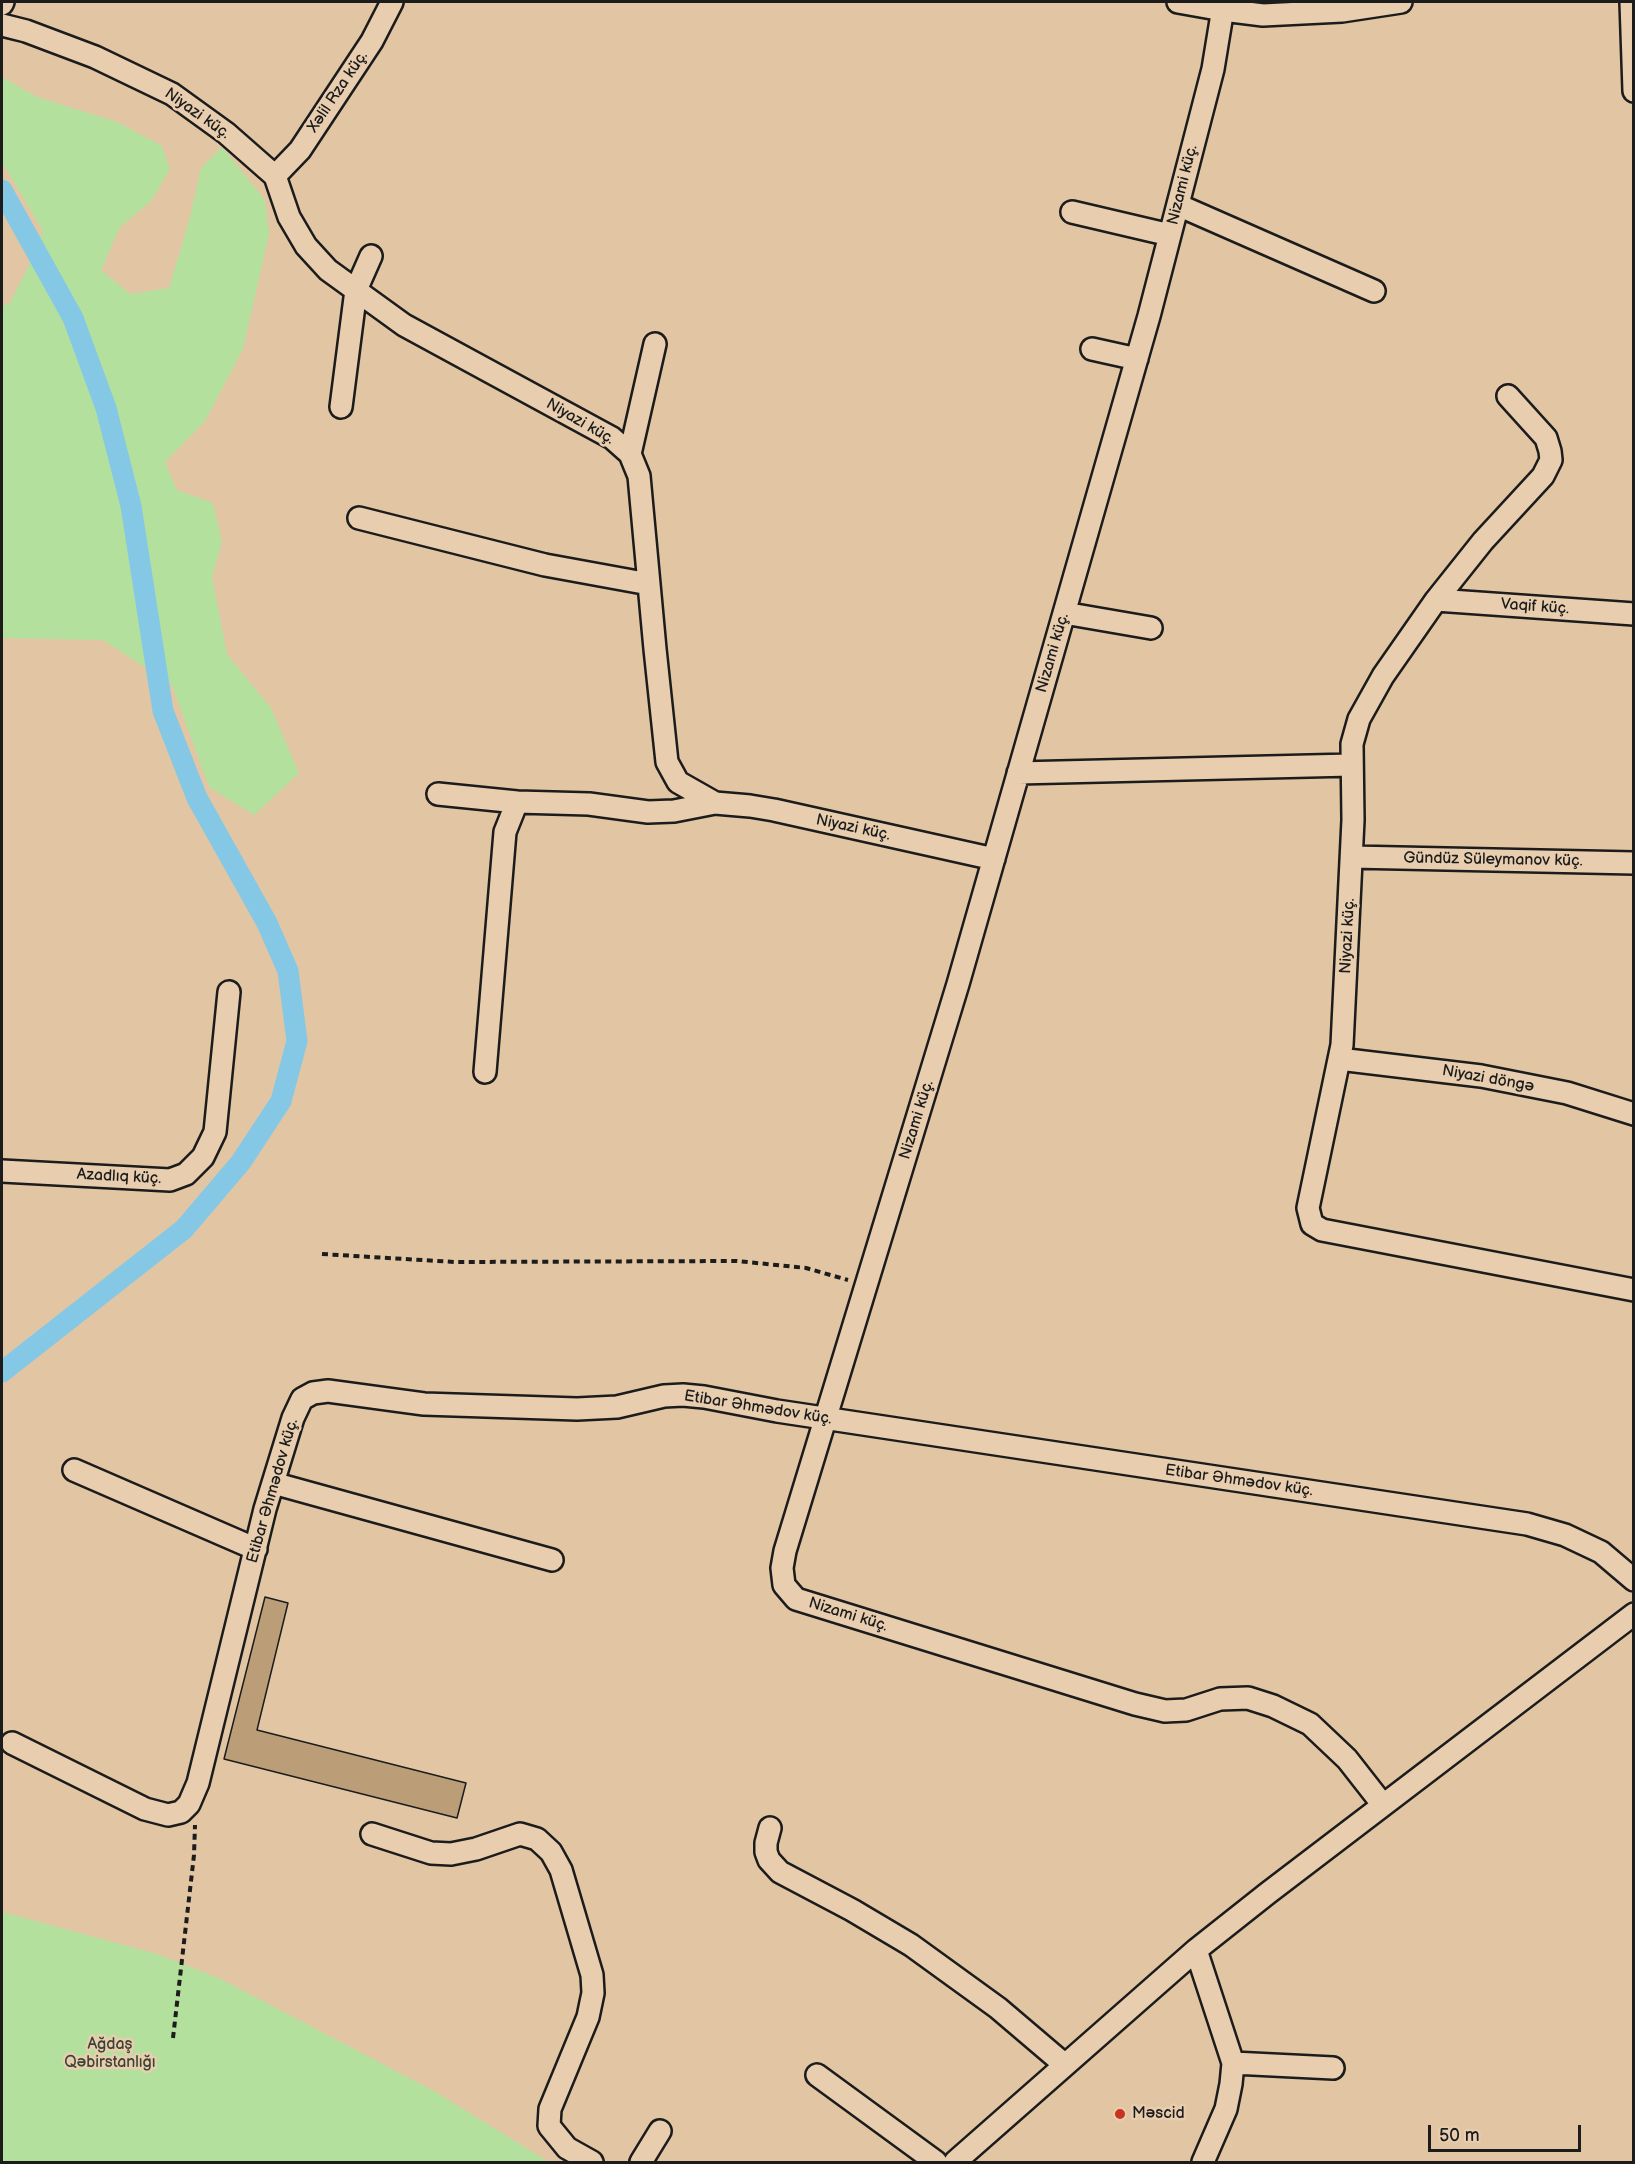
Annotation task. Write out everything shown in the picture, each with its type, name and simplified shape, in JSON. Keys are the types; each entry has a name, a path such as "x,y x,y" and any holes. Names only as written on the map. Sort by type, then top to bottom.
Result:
{"street":[{"name":"Xəlil Rza küç.","path":"275,176 300,150 372,41 392,2"},
{"path":"1178,2 1224,6 1263,15 1330,12 1401,2"},
{"path":"1631,2 1634,92"},
{"name":"Nizami küç.","path":"1224,6 1213,69 1137,359 955,995 785,1551 782,1568 784,1585 796,1599 1165,1711 1186,1710 1220,1699 1248,1698 1273,1706 1310,1724 1347,1759 1383,1805"},
{"name":"Niyazi küç.","path":"2,25 26,31 95,57 172,94 226,133 275,176 289,217 306,246 328,270 404,325 612,438 630,454 639,476 667,762 678,782 715,803 766,809 994,858"},
{"path":"1178,205 1374,291"},
{"path":"1072,212 1170,235"},
{"path":"341,407 356,290 371,256"},
{"path":"630,454 655,344"},
{"path":"1092,349 1137,359"},
{"name":"Niyazi küç.","path":"1508,396 1546,438 1551,460 1543,476 1483,541 1436,600 1383,676 1359,719 1352,744 1352,857 1342,1045 1308,1208 1312,1224 1322,1230 1634,1290"},
{"path":"359,519 545,565 649,584"},
{"name":"Vaqif küç.","path":"1436,600 1634,614"},
{"path":"1064,613 1150,628"},
{"path":"1018,773 1351,765"},
{"path":"438,794 517,802 589,804 648,812 674,811 715,803"},
{"path":"485,1072 505,832 517,802"},
{"name":"Gündüz Süleymanov küç.","path":"1352,857 1634,863"},
{"name":"Azadlıq küç.","path":"2,1170 170,1180 186,1174 203,1157 215,1132 229,992"},
{"name":"Niyazi döngə","path":"1339,1059 1480,1076 1567,1094 1634,1114"},
{"name":"Etibar Əhmədov küç.","path":"189,1804 198,1783 273,1483 293,1418 302,1399 313,1393 327,1391 424,1404 577,1409 616,1407 664,1396 683,1395 825,1419 1527,1524 1565,1535 1601,1552 1634,1580"},
{"path":"74,1470 255,1549"},
{"path":"273,1483 552,1560"},
{"path":"955,2163 1196,1950 1634,1614"},
{"path":"12,1743 145,1809 168,1815 181,1812 189,1804"},
{"path":"770,1828 766,1852 769,1860 780,1872 852,1910 911,1945 998,2008 1065,2065"},
{"path":"372,1834 431,1853 451,1854 476,1849 520,1834 537,1839 551,1852 561,1870 592,1975 593,1993 588,2017 549,2109 549,2126 567,2148 592,2163"},
{"path":"1196,1950 1233,2063 1226,2109 1203,2163"},
{"path":"1233,2063 1333,2068"},
{"path":"817,2074 936,2163"},
{"path":"641,2163 660,2130"}],"path":[{"path":"322,1254 455,1262 737,1261 806,1268 867,1284"},
{"path":"173,2037 195,1855 196,1830 189,1804"}],"green space":[{"path":"2,77 37,97 117,122 162,146 170,169 151,201 120,227 101,270 130,294 169,288 189,221 201,168 222,147 265,200 269,234 243,349 205,421 165,462 177,490 213,503 222,542 212,577 227,654 271,708 299,773 254,815 209,787 172,685 103,640 2,638 2,306 10,303 43,231 2,162"},
{"name":"Ağdaş Qəbirstanlığı","path":"2,1912 157,1954 221,1979 432,2090 549,2162 2,2162"}],"building":[{"path":"265,1597 288,1603 257,1730 466,1783 457,1818 224,1759"}],"waterway":[{"path":"2,190 73,318 106,408 131,506 163,711 197,798 267,923 288,971 297,1041 281,1101 241,1162 184,1229 2,1372"}],"place":[{"name":"Məscid","path":"1120,2114"}]}
